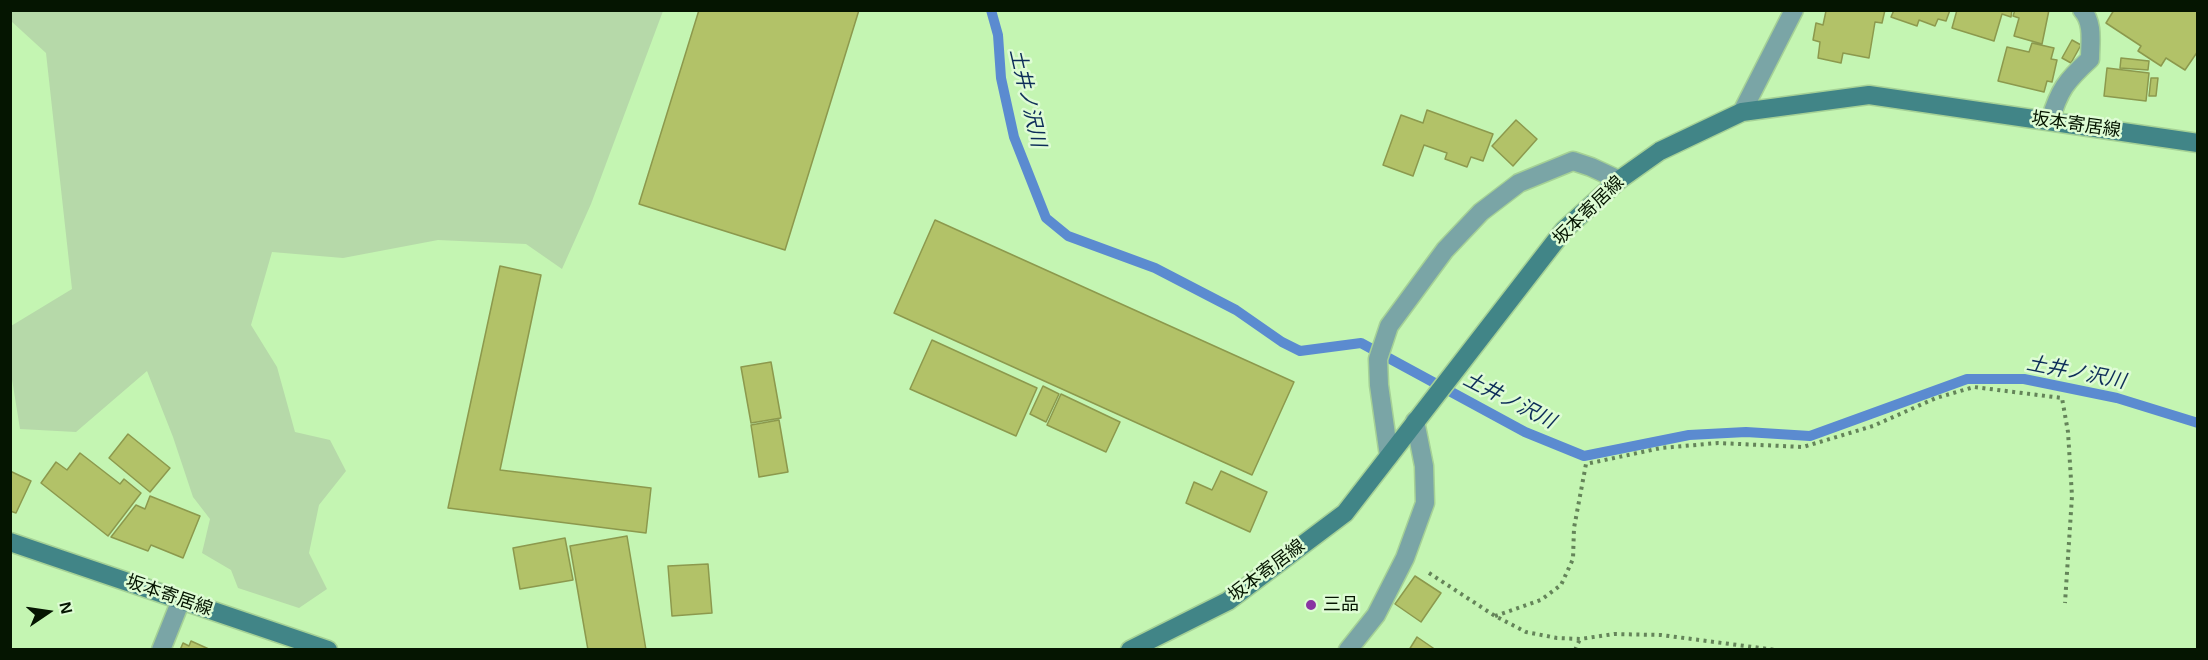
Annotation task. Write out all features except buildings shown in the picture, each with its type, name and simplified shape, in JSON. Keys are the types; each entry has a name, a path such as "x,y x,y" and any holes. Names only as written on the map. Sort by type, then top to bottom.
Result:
{"main road":[{"name":"坂本寄居線","path":"1130,650 1228,601 1345,513 1564,230 1619,180 1660,151 1742,112 1869,95 2198,143"},
{"name":"坂本寄居線","path":"10,542 328,650"}],"street":[{"path":"2050,121 2057,95 2073,74 2090,59 2091,29 2082,10"},
{"path":"1742,112 1794,11"},
{"path":"1389,456 1379,385 1378,360 1389,326 1445,250 1481,212 1519,183 1573,161 1619,180"},
{"path":"1348,650 1376,615 1405,558 1425,503 1424,466 1415,421"},
{"path":"161,650 181,600"}],"path":[{"path":"1495,616 1541,600 1561,585 1574,559 1574,528 1586,465 1661,448 1718,442 1803,447 1874,426 1936,398 1974,387 2062,398 2068,432 2072,496 2065,603"},
{"path":"1405,558 1495,616 1526,632 1557,638 1580,639 1614,634 1661,635 1776,650"},
{"path":"1575,650 1580,639"}],"green space":[{"path":"11,10 663,11 591,204 562,269 526,244 438,240 343,258 272,252 251,325 277,367 295,432 330,440 346,471 319,505 309,553 327,589 299,608 238,588 231,570 202,553 210,519 193,497 147,371 76,432 20,429 11,373 11,326 72,289 46,53 11,21"}],"waterway":[{"name":"土井ノ沢川","path":"991,10 998,35 1001,78 1014,137 1046,218 1068,236 1155,268 1236,310 1282,342 1300,351 1361,343 1525,432 1584,456 1689,435 1746,432 1810,436 1967,379 2024,379 2117,398 2198,423"}],"place":[{"name":"三品","path":"1311,605"}]}
